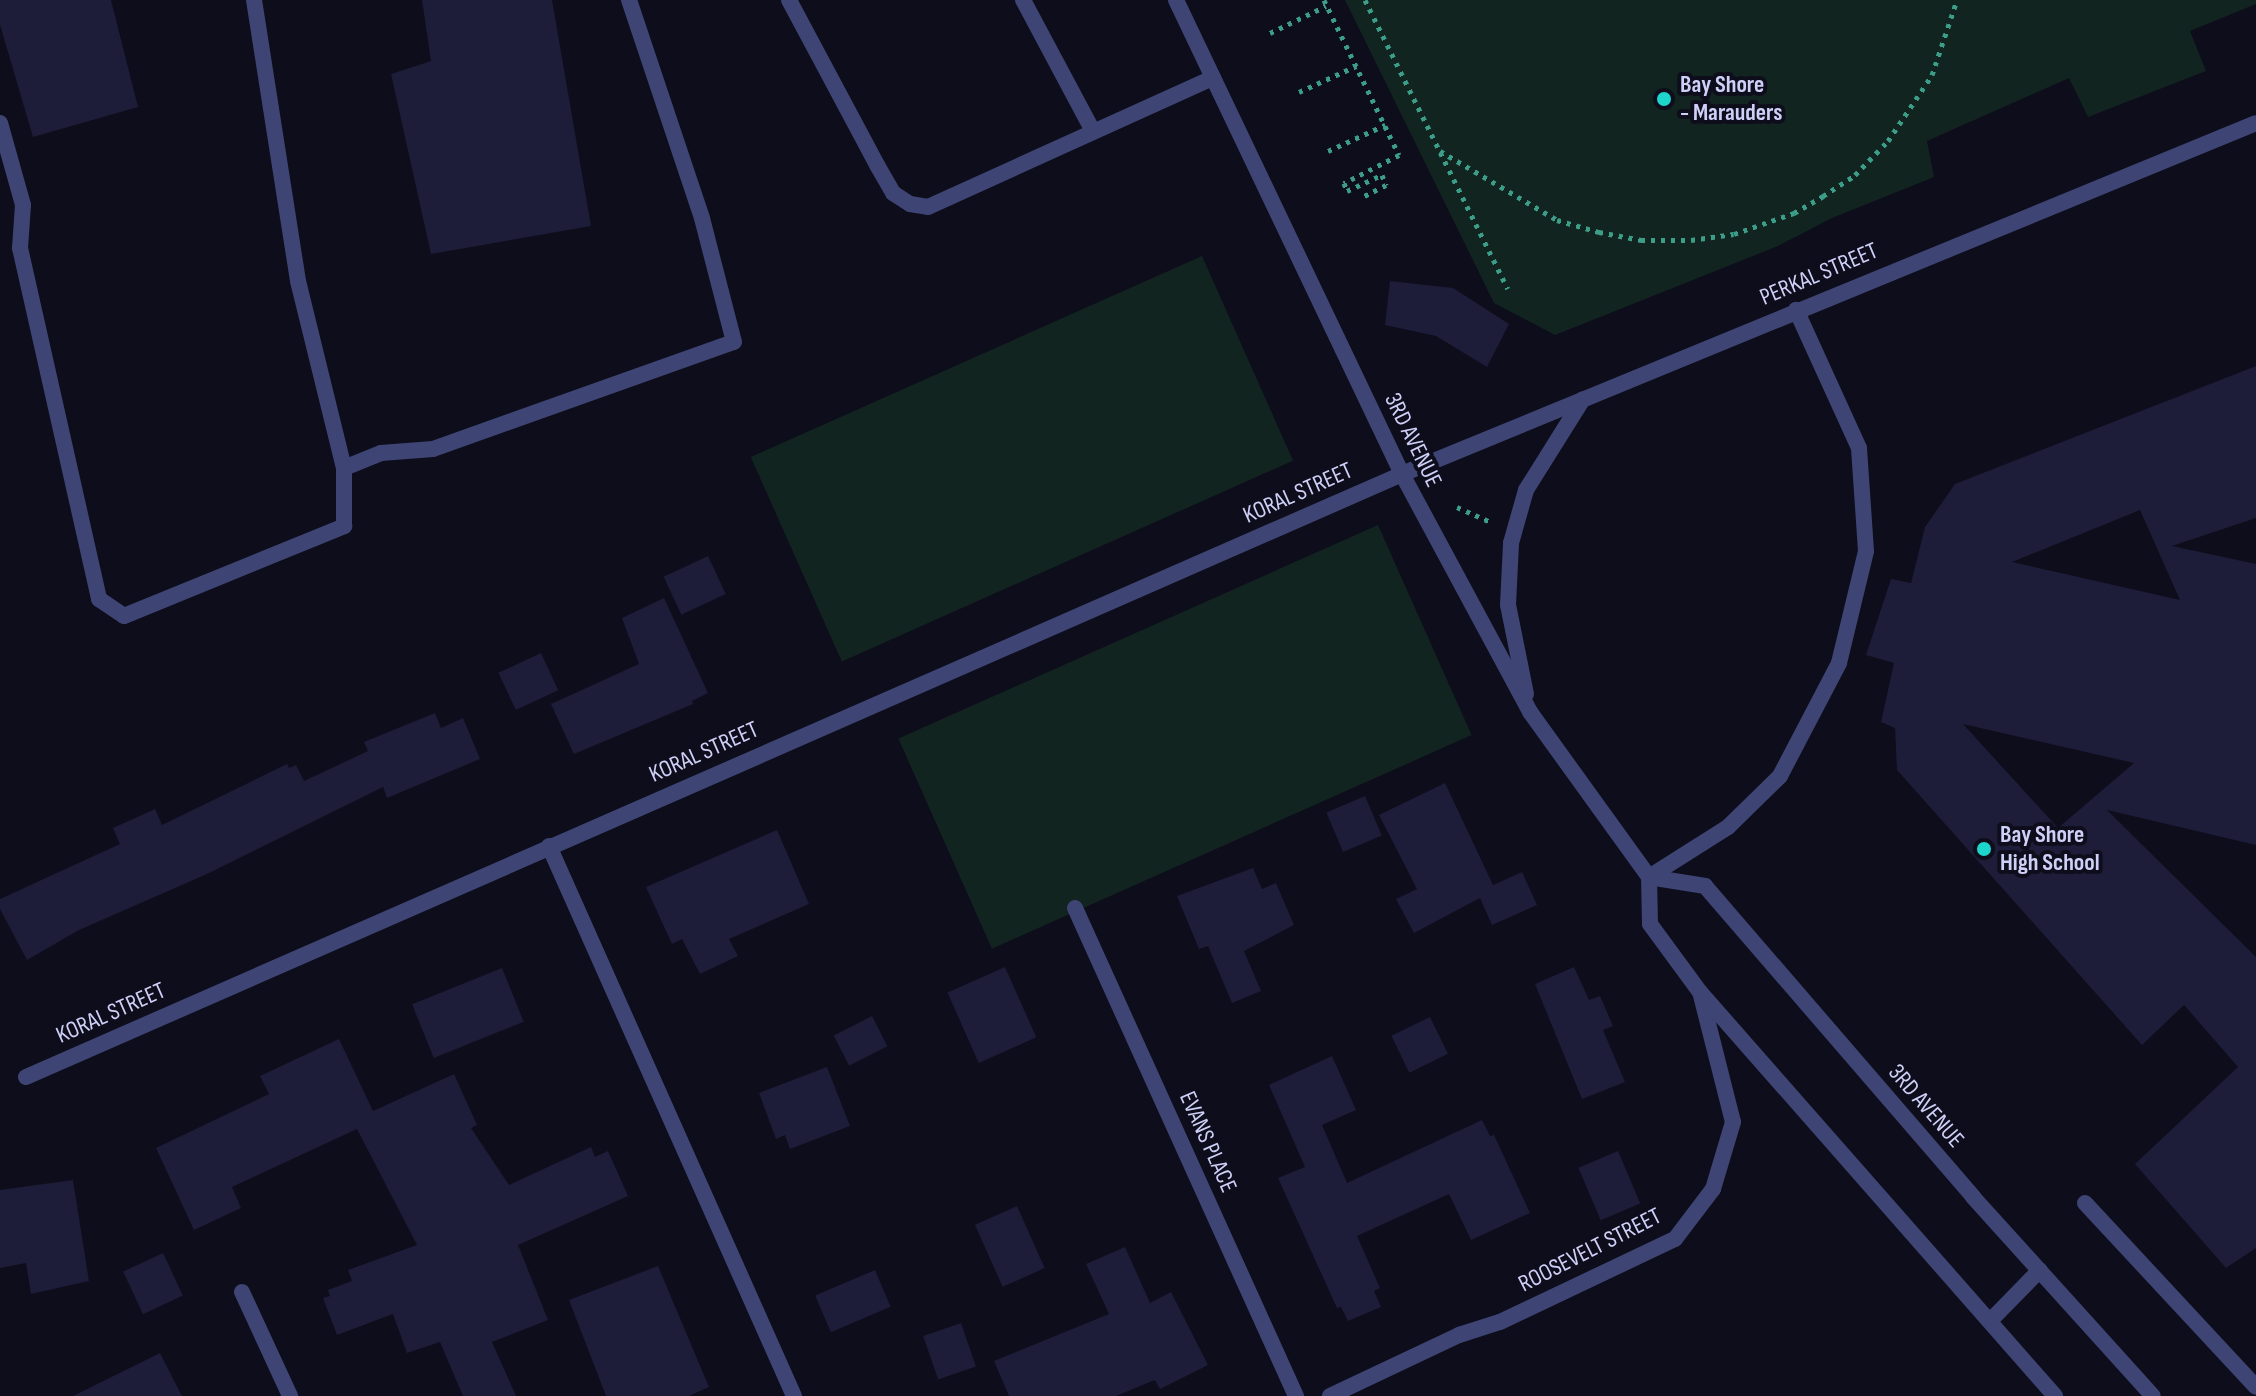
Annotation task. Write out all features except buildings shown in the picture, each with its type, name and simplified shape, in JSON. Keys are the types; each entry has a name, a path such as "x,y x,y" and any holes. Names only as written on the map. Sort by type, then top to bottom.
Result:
{"street":[{"path":"0,123 23,205 20,248 99,599 124,616 344,526 344,468 298,281 254,0"},
{"path":"344,468 381,453 433,449 734,342 702,218 629,0"},
{"path":"789,0 893,193 910,204 928,207 1213,78"},
{"path":"1023,0 1093,131"},
{"name":"3RD AVENUE","path":"1176,0 1402,474 1530,712 1649,877 1705,886 2153,1396"},
{"name":"PERKAL STREET","path":"1402,474 2256,123"},
{"path":"1796,310 1859,448 1866,551 1839,663 1780,776 1728,827 1649,877 1650,924 1700,992 2055,1396"},
{"path":"1530,712 1508,605 1511,543 1526,490 1583,399"},
{"name":"KORAL STREET","path":"26,1077 1402,474"},
{"path":"549,846 794,1396"},
{"name":"EVANS PLACE","path":"1075,908 1296,1396"},
{"name":"ROOSEVELT STREET","path":"1330,1396 1675,1239 1713,1189 1733,1122 1700,992"},
{"path":"2085,1203 2256,1387"},
{"path":"1990,1321 2040,1270"},
{"path":"242,1292 290,1396"}],"path":[{"path":"1365,0 1508,289"},
{"path":"1440,151 1557,220 1599,232 1641,240 1679,240 1734,234 1794,213 1823,196 1855,175 1888,141 1932,75 1957,0"},
{"path":"1270,33 1325,3 1399,155 1344,183 1347,191 1382,175 1386,185 1362,197"},
{"path":"1299,92 1356,66"},
{"path":"1328,151 1385,125"},
{"path":"1457,507 1501,526"}],"green space":[{"path":"1345,0 2256,0 2256,4 2190,31 2206,71 2088,117 2069,78 1927,141 1934,177 1832,218 1778,246 1555,335 1494,303"},
{"path":"1202,256 1293,461 842,662 751,457"},
{"path":"1378,525 1472,735 992,949 898,739"}],"place":[{"name":"Bay Shore - Marauders","path":"1664,99"},
{"name":"Bay Shore High School","path":"1984,849"}]}
